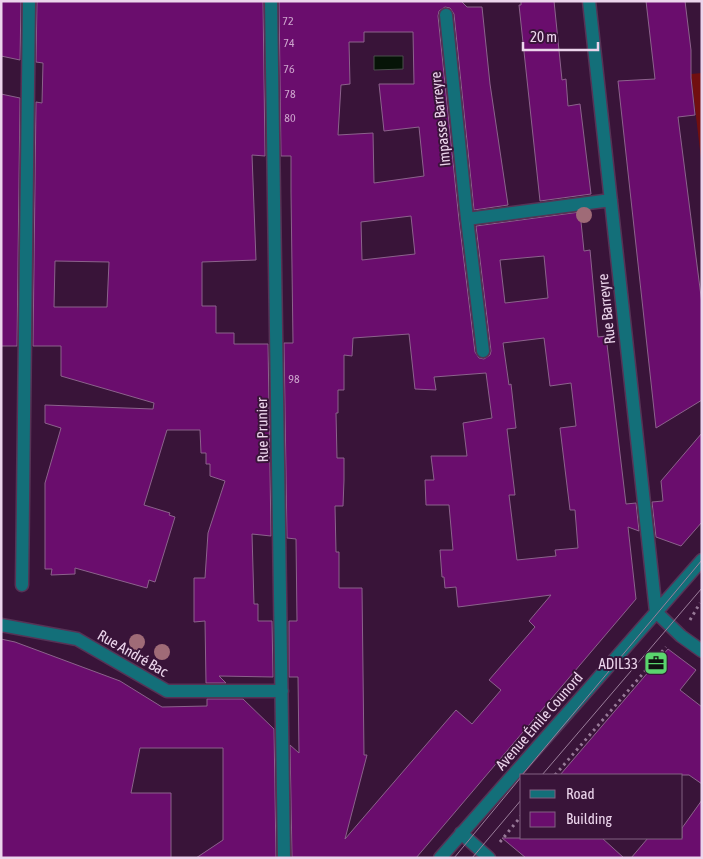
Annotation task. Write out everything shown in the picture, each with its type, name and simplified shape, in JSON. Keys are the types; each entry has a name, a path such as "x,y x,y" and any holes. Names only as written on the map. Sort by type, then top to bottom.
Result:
{"street":[{"path":"22,585 29,1"},
{"name":"Rue Prunier","path":"271,1 284,858"},
{"name":"Rue Barreyre","path":"589,1 656,612"},
{"name":"Impasse Barreyre","path":"446,15 483,351"},
{"path":"467,219 611,200"},
{"name":"Avenue Émile Counord","path":"440,858 702,560"},
{"path":"656,612 681,636 702,651"},
{"name":"Rue André Bac","path":"1,625 77,639 166,691 282,691"},
{"path":"461,833 490,858"}],"path":[{"path":"556,774 665,648 681,636 700,603"},
{"path":"498,844 520,817"}],"shaded area":[{"path":"374,56 403,56 403,69 374,70"},
{"path":"702,73 702,167 691,74"}],"building":[{"path":"1,1 21,1 20,60 1,56"},
{"path":"37,1 263,1 265,156 252,155 256,260 202,262 202,306 216,306 216,333 234,333 234,344 268,344 271,536 252,534 254,604 258,604 258,621 272,621 273,677 219,676 226,683 206,683 205,621 194,622 194,578 205,578 208,533 225,481 210,476 210,464 206,464 206,453 201,453 200,430 167,430 144,505 170,513 169,515 175,517 155,582 149,580 147,588 75,568 75,574 51,575 52,569 45,569 45,483 61,428 45,423 45,405 153,409 154,403 61,376 61,346 33,346 36,102 42,103 43,63 36,62","holes":["55,261 109,262 107,307 54,307"]},
{"path":"279,1 461,1 467,7 482,7 490,84 508,205 474,210 454,14 450,8 445,7 439,11 438,16 459,220 475,352 479,358 484,359 490,355 491,351 476,226 580,212 584,251 590,250 598,337 606,336 626,504 636,503 639,531 628,527 636,599 416,858 292,857 290,745 299,753 298,677 289,677 289,621 297,621 296,539 287,538 284,343 293,343 291,156 281,156","holes":["364,32 413,32 414,84 379,84 384,131 419,127 424,176 374,183 373,133 338,135 341,85 350,84 349,42 364,42","411,216 415,254 362,260 361,222","544,256 548,298 505,303 500,260","409,334 415,389 436,390 434,377 486,373 492,418 463,423 467,456 431,456 434,480 425,480 426,505 449,505 453,550 440,550 442,577 444,577 445,588 456,587 458,607 551,595 529,621 535,627 489,680 501,690 472,724 456,710 345,839 367,755 364,755 362,588 339,588 339,552 336,552 335,506 343,506 344,480 344,458 337,458 336,413 338,413 338,390 344,390 344,355 352,356 353,338","544,338 550,386 571,383 576,426 560,428 570,510 575,510 578,548 555,550 556,556 517,560 509,495 515,495 507,429 516,428 511,384 509,385 503,343"]},
{"path":"521,1 554,1 562,80 566,79 568,106 580,104 591,194 540,201 519,5 521,5"},
{"path":"646,1 685,1 691,50 691,78 695,115 678,117 702,304 702,400 656,428 618,81 655,79"},
{"path":"1,94 20,98 17,346 1,346"},
{"path":"702,433 702,522 681,546 656,537 652,502 663,501 661,481"},
{"path":"1,639 15,642 120,681 162,707 207,706 207,699 243,699 274,729 276,858 196,858 223,840 223,748 140,748 131,793 171,793 171,858 1,858"},
{"path":"668,649 696,670 680,690 702,707 702,784 689,775 683,774 561,774"},
{"path":"702,800 702,858 631,858 647,839 683,839 683,827"},
{"path":"502,838 603,839 624,858 526,858"}],"tram line":[{"path":"523,774 702,560"},
{"path":"543,774 702,588"},
{"path":"454,858 520,778"},
{"path":"472,858 520,801"}],"place":[{"name":"ADIL33","path":"656,663"}]}
